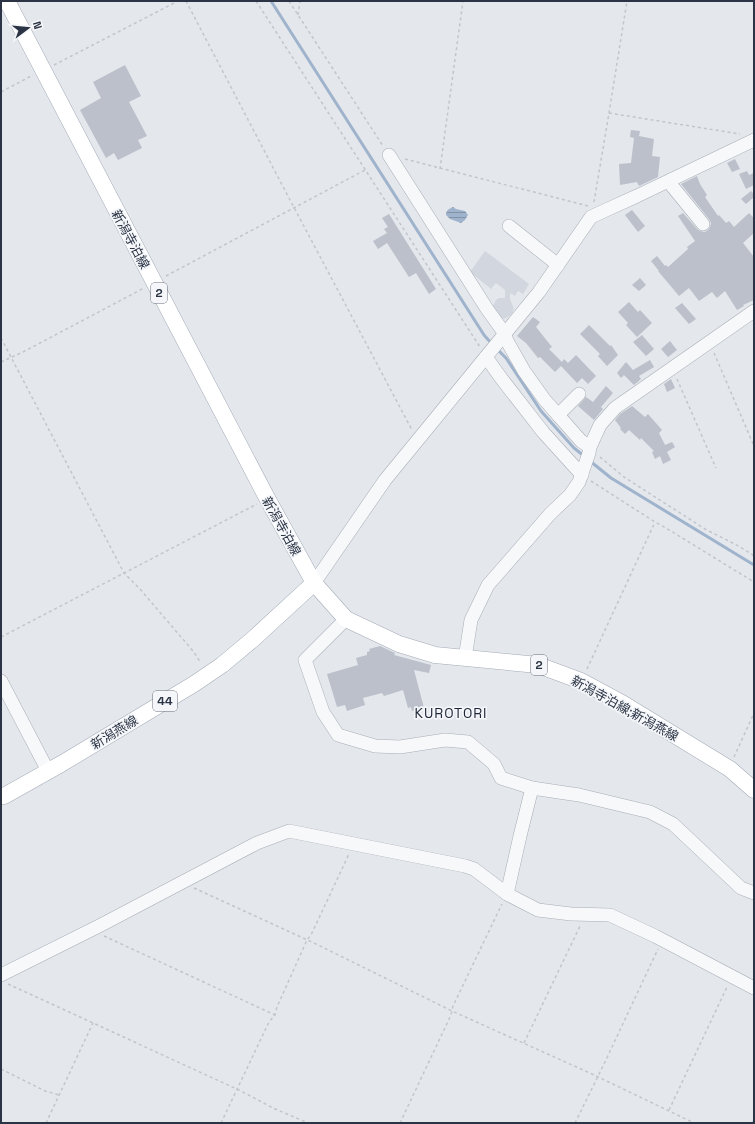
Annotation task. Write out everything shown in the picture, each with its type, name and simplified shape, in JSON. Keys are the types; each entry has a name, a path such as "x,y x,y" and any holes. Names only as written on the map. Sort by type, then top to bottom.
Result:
{"main road":[{"name":"新潟寺泊線","path":"7,1 152,280 267,498 314,583"},
{"name":"新潟寺泊線;新潟燕線","path":"314,583 346,619 399,644 435,655 538,665 581,681 730,769 754,790"},
{"name":"新潟燕線","path":"1,796 4,796 48,771 194,684 222,665 252,640 314,583"}],"street":[{"path":"314,583 385,480 539,292 591,217 671,180 750,138"},
{"path":"389,155 504,336 524,371 544,399 590,450"},
{"path":"671,180 672,186 703,224"},
{"path":"509,226 558,265"},
{"path":"465,658 471,620 488,585 550,514 570,495 579,482 600,425 615,408 754,311"},
{"path":"487,355 501,378 543,432 583,472"},
{"path":"558,415 579,394"},
{"path":"346,619 305,660 324,712 338,734 375,746 400,747 445,740 468,742 494,764 501,778 532,788 579,795 650,812 673,824 741,888 754,893"},
{"path":"1,681 48,771"},
{"path":"507,894 532,788"},
{"path":"4,980 91,930 257,843 288,831 353,843 474,869 507,894 538,910 610,915 655,936 754,988"}],"path":[{"path":"1,92 178,1"},
{"path":"186,1 417,441"},
{"path":"256,1 487,355"},
{"path":"289,1 389,155 593,208 610,113 627,1"},
{"path":"298,15 300,1"},
{"path":"440,168 463,1"},
{"path":"610,113 750,138"},
{"path":"1,362 142,290 152,280 167,276 365,170"},
{"path":"1,338 124,573 140,589 193,651 208,674"},
{"path":"710,342 754,446"},
{"path":"672,368 716,468"},
{"path":"590,450 624,477 705,529 747,550 754,556"},
{"path":"583,472 655,522 754,582"},
{"path":"1,638 267,498"},
{"path":"581,681 655,522"},
{"path":"730,769 754,713"},
{"path":"221,1123 269,1022 275,1015 307,940 353,843"},
{"path":"183,883 307,940 448,1008 452,1012 524,1043 694,1123"},
{"path":"400,1123 452,1012 453,1006 507,894"},
{"path":"524,1043 581,926 582,914"},
{"path":"91,930 275,1015"},
{"path":"575,1123 662,940"},
{"path":"669,1111 733,977"},
{"path":"4,980 93,1023 237,1089 273,1108 308,1123"},
{"path":"46,1123 93,1023"},
{"path":"1,1069 59,1095"}],"shaded area":[{"path":"485,251 529,284 523,294 518,291 515,296 510,293 510,299 514,309 511,315 506,318 502,319 499,317 493,306 499,298 505,298 505,290 496,283 491,289 470,272"}],"water":[{"path":"453,207 465,211 468,215 461,223 450,219 446,215 447,211"}],"building":[{"path":"125,65 141,96 129,102 147,136 138,140 142,148 118,160 114,153 106,158 80,110 101,98 93,82"},
{"path":"631,130 640,131 639,136 654,139 652,156 660,157 658,177 639,186 637,182 620,185 619,164 631,163 634,138 630,137"},
{"path":"735,159 740,169 732,172 727,163"},
{"path":"747,171 749,175 754,173 754,185 746,189 739,174"},
{"path":"697,176 707,195 705,197 718,216 719,215 726,223 729,221 734,227 749,213 754,218 754,233 743,243 754,257 754,300 743,305 744,306 737,310 725,291 717,298 712,292 699,301 689,288 679,296 651,261 657,256 665,266 666,265 668,267 688,249 687,247 695,241 678,216 683,213 700,231 705,232 710,227 711,223 709,219 681,184"},
{"path":"751,191 754,194 754,197 746,204 741,199"},
{"path":"632,210 645,226 638,232 625,215"},
{"path":"389,214 436,289 429,294 416,273 409,277 387,243 378,249 373,241 387,233 384,229 388,227 382,218"},
{"path":"640,278 646,285 639,291 632,285"},
{"path":"629,302 638,312 640,310 652,323 637,337 626,325 628,323 618,312"},
{"path":"682,303 696,319 689,324 675,308"},
{"path":"533,317 540,322 536,327 552,347 549,349 562,362 564,359 568,363 576,355 596,376 588,384 582,378 577,383 561,366 555,372 540,357 538,358 526,343 517,336"},
{"path":"589,325 610,346 611,345 618,355 607,366 598,356 600,354 580,334"},
{"path":"642,335 654,349 646,356 633,342"},
{"path":"670,341 677,350 668,357 661,349"},
{"path":"650,360 654,367 639,376 641,379 634,385 624,375 621,378 617,373 626,362 633,370"},
{"path":"671,379 675,388 667,392 664,384"},
{"path":"606,386 613,393 601,407 603,409 594,420 578,406 586,397 593,402"},
{"path":"632,406 645,417 648,414 662,430 659,433 665,445 672,442 675,447 667,452 671,460 663,464 660,456 655,459 652,452 654,451 641,438 640,440 629,430 625,434 620,429 621,428 615,420 620,414"},
{"path":"380,646 395,653 394,655 431,665 429,673 414,670 424,708 412,711 411,707 408,708 403,690 384,696 382,693 363,698 365,705 347,711 345,705 337,707 327,674 358,665 356,658 367,655 367,652 370,651 369,649"}],"waterway":[{"path":"271,1 484,335 492,344"},
{"path":"497,349 506,358 541,411 574,448 584,456"},
{"path":"590,461 611,478 754,565"}],"district":[{"name":"KUROTORI","path":"451,713"}]}
